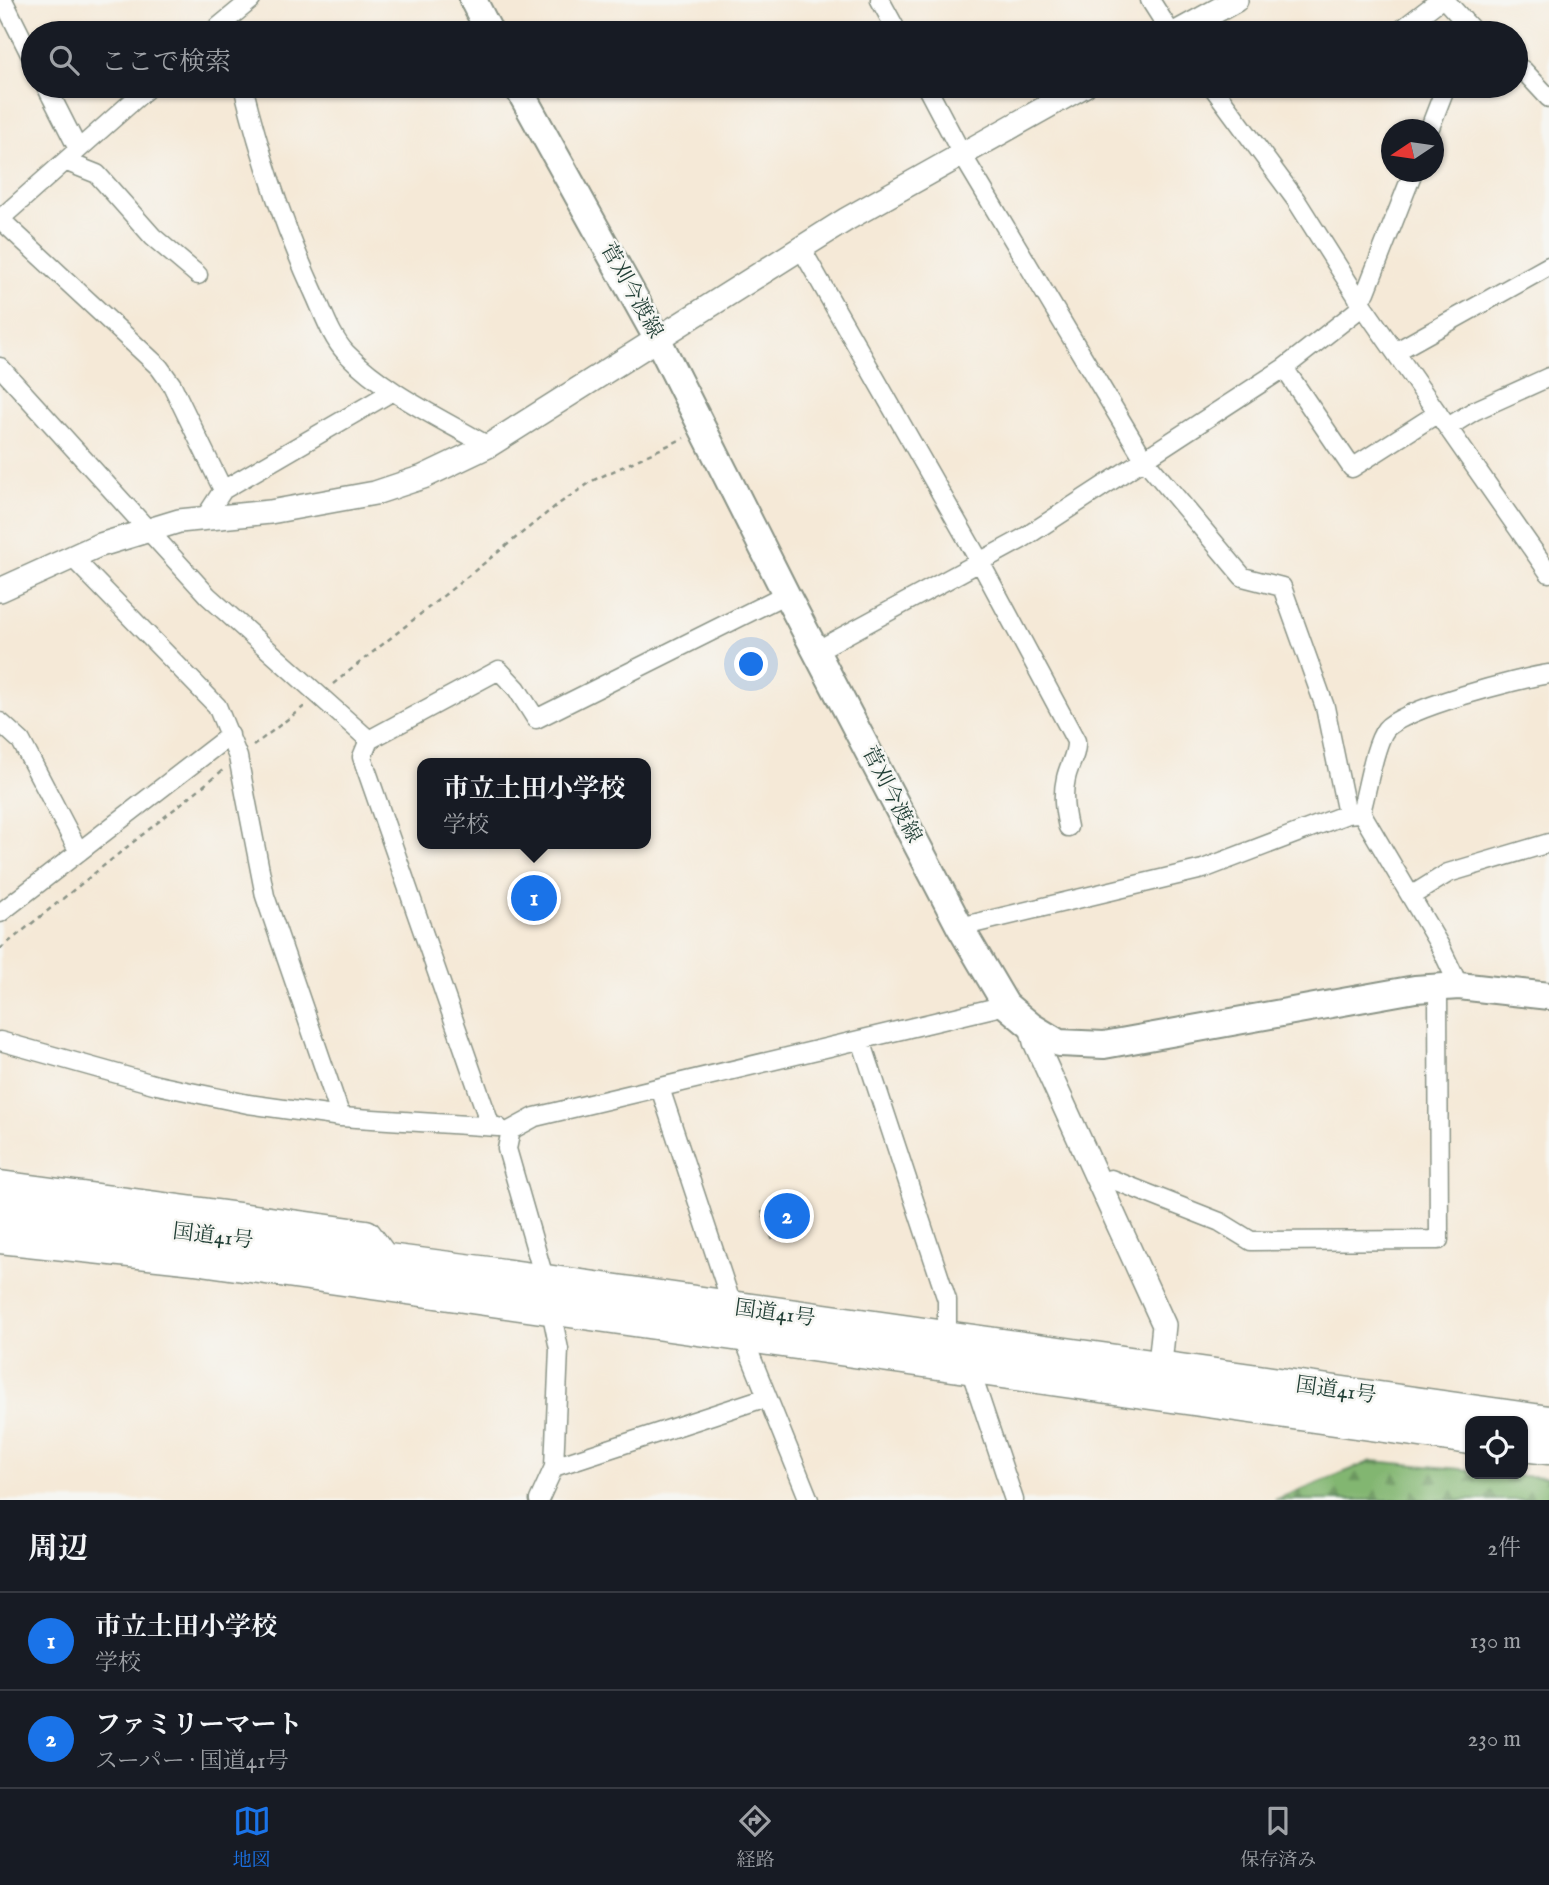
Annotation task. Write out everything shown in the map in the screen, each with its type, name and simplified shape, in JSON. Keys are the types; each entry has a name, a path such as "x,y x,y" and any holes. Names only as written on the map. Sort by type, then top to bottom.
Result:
{"highway":[{"path":"0,1186 366,1235 383,1258"},
{"name":"国道41号","path":"0,1209 383,1258 743,1337 970,1369 1158,1381 1549,1421"},
{"name":"国道41号","path":"0,1238 195,1259 493,1301 548,1296 733,1308 947,1338 1158,1381 1465,1438"},
{"path":"0,1253 455,1314 493,1301"},
{"path":"1528,1447 1549,1449"}],"main road":[{"path":"473,0 484,21"},
{"name":"菅刈今渡線","path":"524,98 658,340 786,594 960,928 1006,1005 1031,1026 1059,1043 1104,1045 1295,1009 1449,986 1549,996"}],"street":[{"path":"3,0 21,36"},
{"path":"229,21 251,0"},
{"path":"880,0 891,21"},
{"path":"1196,21 1236,0"},
{"path":"1414,21 1443,0 1457,21"},
{"path":"1151,1 1165,21"},
{"path":"1528,76 1549,99"},
{"path":"51,98 72,155 97,174 153,237 198,275"},
{"path":"136,98 0,219 159,367 173,384 223,490"},
{"path":"246,98 262,163 293,248 331,329 345,352 393,391 488,446"},
{"path":"932,98 963,156 1144,460 1243,577 1282,587 1325,707 1354,813 1410,896 1449,986 1439,1240 1251,1241 1220,1222 1111,1179 1099,1182"},
{"path":"0,590 72,557 150,529 204,519 270,512 375,493 423,477 488,446 801,248 1063,98"},
{"path":"1221,98 1296,200 1361,302 1549,573"},
{"path":"1432,119 1437,98"},
{"path":"816,651 1022,539 1284,368 1361,302 1409,182"},
{"path":"801,248 980,562 1076,741 1077,751 1066,776 1063,804 1068,827"},
{"path":"1395,352 1549,266"},
{"path":"0,367 150,529 208,596 317,697 369,740"},
{"path":"1284,368 1352,468 1443,420 1474,411 1549,377"},
{"path":"204,519 223,490 393,391"},
{"path":"72,557 217,706 238,757 265,896 341,1117"},
{"path":"489,1125 362,757 369,740 499,670 516,689 536,719 786,594"},
{"path":"960,928 1203,869 1354,813 1383,732 1393,722 1408,713 1549,674"},
{"path":"0,722 21,741 79,852"},
{"path":"0,913 230,735"},
{"path":"1410,896 1448,873 1549,843"},
{"path":"0,1041 157,1085 248,1104 341,1117 489,1125 512,1130 536,1117 1006,1005"},
{"path":"1031,1026 1035,1042 1164,1325 1158,1381"},
{"path":"861,1040 947,1300 947,1338"},
{"path":"660,1088 733,1308"},
{"path":"512,1130 507,1149 548,1296 559,1349 554,1467 538,1500"},
{"path":"743,1337 809,1500"},
{"path":"970,1369 1014,1500"},
{"path":"554,1467 767,1397"}],"path":[{"path":"0,949 557,505 594,480 687,437"}],"green space":[{"path":"1372,1461 1465,1470 1465,1479 1549,1477 1549,1500 1275,1500"}],"building":[{"path":"799,1199 809,1225 772,1239 762,1212"}],"place":[{"name":"市立土田小学校","path":"534,898"},
{"name":"ファミリーマート","path":"787,1216"}]}
